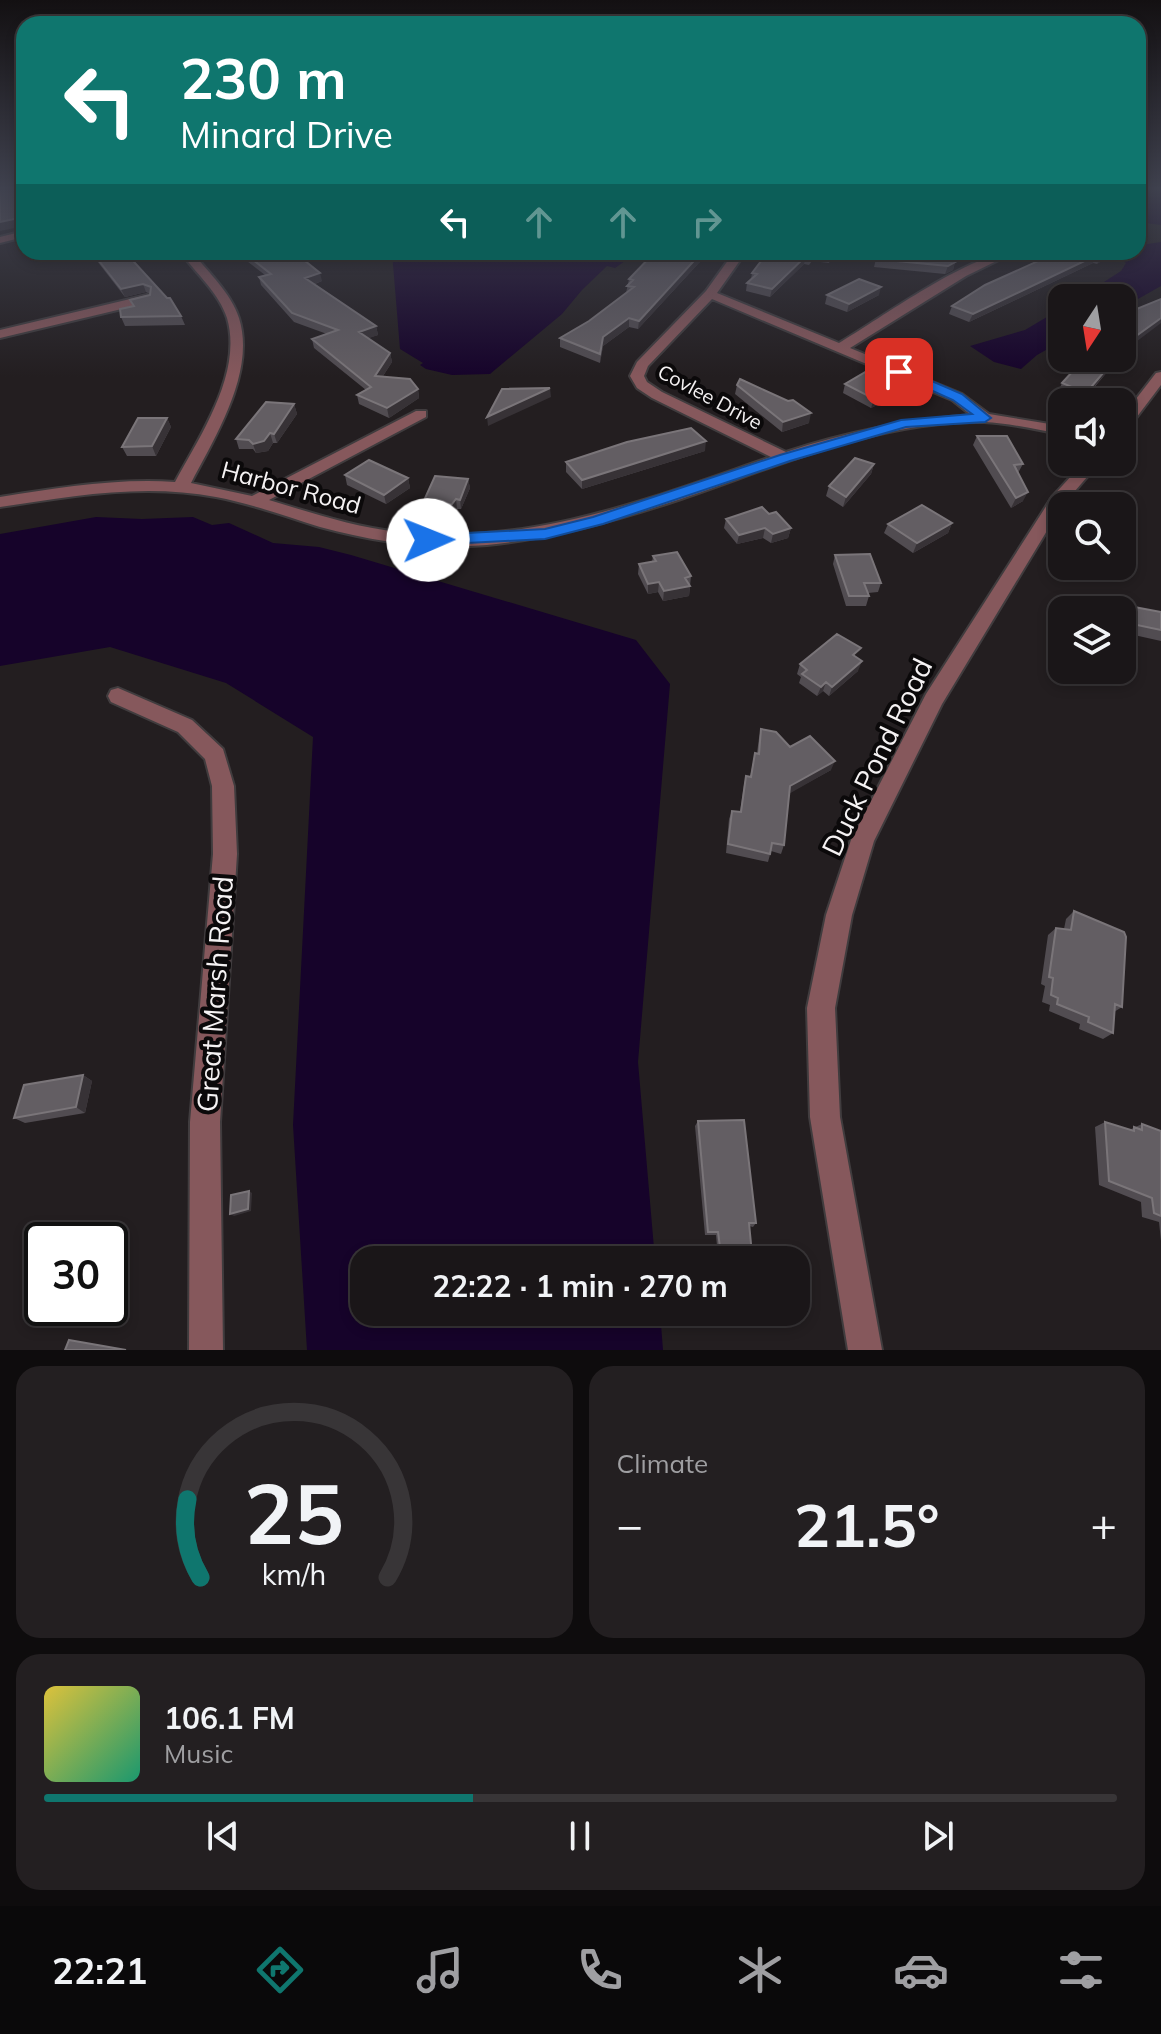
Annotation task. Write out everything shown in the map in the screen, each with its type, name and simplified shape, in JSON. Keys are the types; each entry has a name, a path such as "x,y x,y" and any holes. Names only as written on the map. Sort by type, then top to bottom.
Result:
{"street":[{"path":"181,486 210,432 230,384 234,351 233,319 211,282 193,260"},
{"name":"Covlee Drive","path":"734,260 710,294 638,370 639,380 657,395 785,458"},
{"path":"842,347 962,274 992,260"},
{"path":"710,294 957,397 985,418"},
{"path":"0,334 147,299"},
{"path":"1136,409 1161,376"},
{"path":"253,502 421,414"},
{"name":"Harbor Road","path":"0,502 94,489 181,486 370,534 428,540 486,539 545,534 598,521 785,458 905,423 985,418 1048,427"},
{"name":"Duck Pond Road","path":"865,1350 825,1117 821,1008 839,915 863,840 933,700 1058,501 1080,476"},
{"name":"Great Marsh Road","path":"118,696 185,726 215,755 223,786 225,854 205,1122 206,1350"}],"shaded area":[{"path":"1146,251 1161,251 1161,286 1136,300 1136,284 1101,284 1121,271 1126,263 1123,260 1146,260"},
{"path":"393,260 626,260 615,268 607,266 562,314 490,374 452,375 426,369 420,365 423,363 400,349"},
{"path":"1048,316 1048,349 1021,369 994,362 970,346 1025,330"},
{"path":"96,517 193,517 212,525 229,523 273,543 319,547 351,555 636,640 670,684 638,1062 654,1246 350,1246 350,1326 661,1326 663,1350 307,1350 293,1125 313,737 226,683 110,647 0,666 0,534"}],"building":[{"path":"98,260 132,260 170,298 181,316 121,317 120,309 134,306 130,300 150,295 151,287 143,284 121,289"},
{"path":"253,260 304,260 320,273 305,278 376,326 359,332 390,353 375,376 410,379 418,389 387,408 357,395 371,387 312,339 338,330 292,313 259,277 271,274"},
{"path":"647,260 695,260 639,321 629,318 603,337 600,354 560,338 589,321 634,287 627,286 633,280 629,279"},
{"path":"762,260 802,260 772,289 747,283 757,274 752,273"},
{"path":"886,260 955,262 948,266"},
{"path":"1040,260 1086,260 973,314 952,306 985,285"},
{"path":"859,279 881,287 849,304 827,295"},
{"path":"1161,299 1161,318 1136,336 1136,309"},
{"path":"874,367 906,383 874,399 845,384"},
{"path":"1072,372 1104,372 1090,388 1074,388 1062,383"},
{"path":"740,379 788,401 793,400 811,413 783,422 737,385"},
{"path":"550,388 487,417 502,389"},
{"path":"266,402 294,404 274,434 270,433 264,441 253,444 249,440 236,439"},
{"path":"138,418 167,418 152,446 122,447"},
{"path":"691,428 706,441 582,480 566,462 627,442"},
{"path":"977,436 1007,436 1023,464 1014,465 1028,492 1016,498"},
{"path":"855,458 874,464 846,497 829,486"},
{"path":"369,460 408,478 384,495 345,475"},
{"path":"435,476 468,479 460,500 456,499 452,504 422,505"},
{"path":"922,505 952,523 917,543 888,524"},
{"path":"762,507 769,514 776,512 791,528 773,534 765,528 739,535 726,519"},
{"path":"677,552 691,576 685,578 690,586 664,591 659,582 648,584 639,564 656,561 653,556"},
{"path":"870,554 881,583 864,583 869,596 849,596 835,555"},
{"path":"1136,607 1161,612 1161,630 1136,625"},
{"path":"837,634 861,648 853,655 862,661 832,687 826,682 821,687 802,674 807,670 800,664"},
{"path":"761,729 776,732 790,747 810,736 835,761 790,786 784,845 772,843 770,854 728,844 732,811 741,812 746,776 751,777 755,753 759,754"},
{"path":"1074,911 1124,932 1126,937 1122,1007 1115,1004 1113,1033 1088,1022 1089,1017 1057,1004 1058,998 1051,995 1053,978 1049,977 1056,928 1071,930"},
{"path":"83,1075 76,1107 14,1118 24,1085"},
{"path":"744,1120 756,1223 749,1223 751,1246 720,1246 718,1232 708,1232 698,1121"},
{"path":"1105,1122 1134,1131 1134,1127 1142,1130 1142,1124 1161,1131 1161,1216 1154,1213 1152,1198 1109,1181"},
{"path":"249,1191 248,1209 230,1214 231,1195"},
{"path":"69,1340 126,1350 65,1350"}],"route":[{"path":"428,540 545,534 598,521 785,458 905,423 945,418 985,418 976,408 957,397 899,372"}]}
